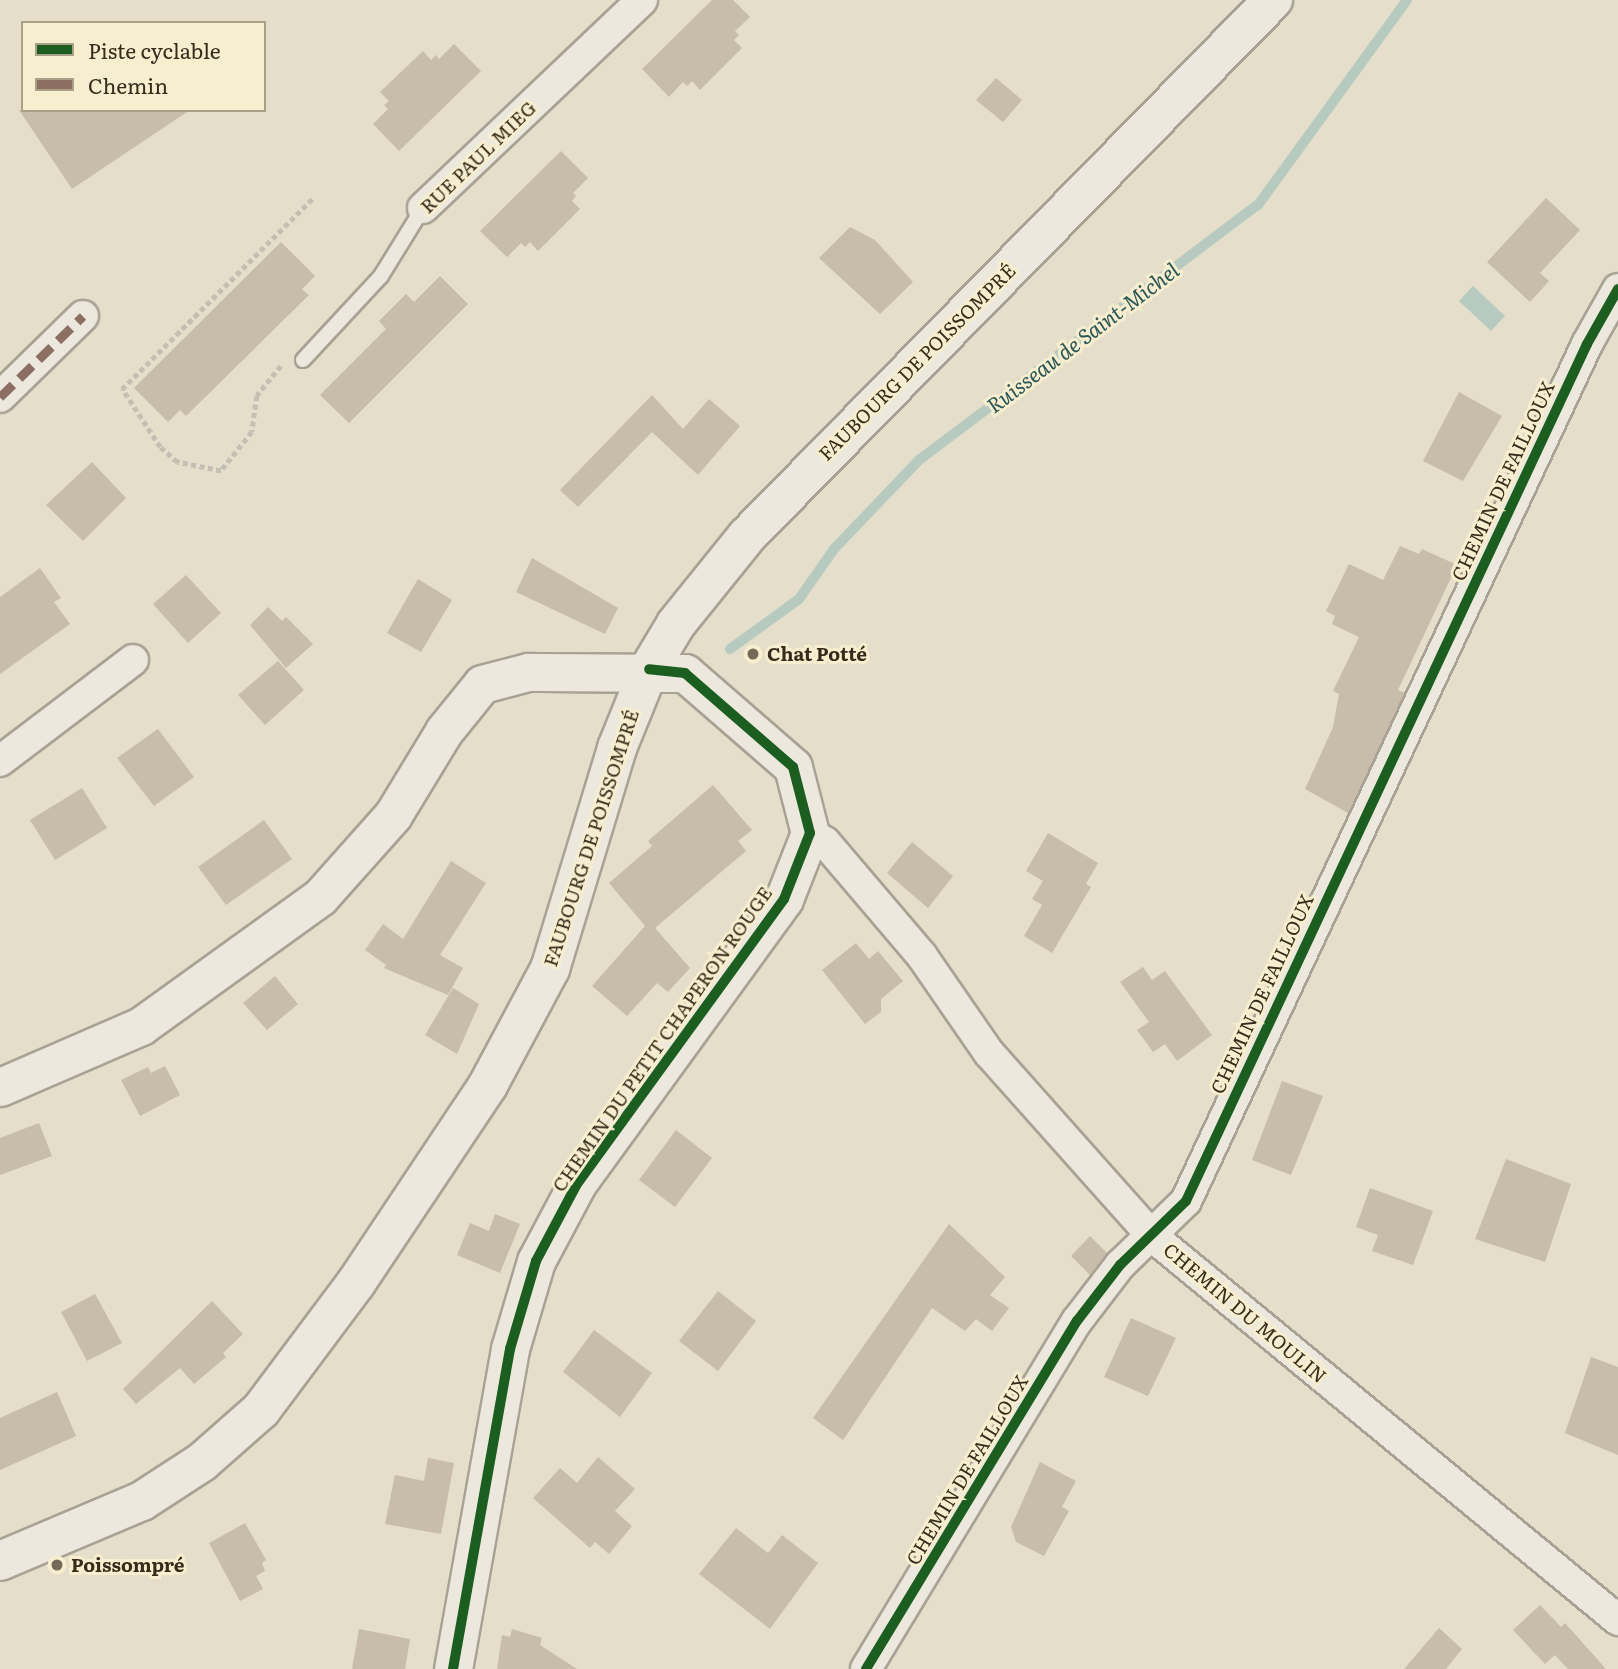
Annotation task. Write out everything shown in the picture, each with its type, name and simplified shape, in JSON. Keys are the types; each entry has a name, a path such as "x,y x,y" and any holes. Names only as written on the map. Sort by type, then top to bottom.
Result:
{"main road":[{"name":"FAUBOURG DE POISSOMPRÉ","path":"0,1561 142,1501 202,1462 261,1410 356,1283 488,1085 550,969 617,748 649,669 676,624 747,536 1273,0"}],"street":[{"name":"RUE PAUL MIEG","path":"423,208 642,0"},
{"name":"CHEMIN DE FAILLOUX","path":"866,1669 1077,1321 1120,1265 1186,1201 1587,344 1618,289"},
{"path":"0,397 83,316"},
{"path":"0,761 133,660"},
{"path":"0,1087 141,1026 320,897 393,815 444,731 482,684 528,672 649,669 685,673 793,767 810,833"},
{"name":"CHEMIN DU MOULIN","path":"810,833 825,842 922,956 989,1053 1152,1236 1618,1620"},
{"name":"CHEMIN DU PETIT CHAPERON ROUGE","path":"453,1669 510,1349 536,1261 577,1184 784,899 810,833"}],"lane":[{"name":"RUE PAUL MIEG","path":"303,360 381,276 423,208"}],"path":[{"path":"303,360 288,357 257,396 252,432 221,471 204,471 168,455 122,388 312,199"}],"shaded area":[{"path":"1473,286 1505,316 1491,331 1459,301"}],"building":[{"path":"712,0 733,0 750,17 735,31 739,35 734,40 742,48 700,90 692,81 687,86 683,82 669,97 642,69"},
{"path":"454,44 481,71 399,151 373,124 388,109 384,105 389,101 380,92 423,51 431,60 436,55 439,59"},
{"path":"996,78 1022,100 1003,122 976,100"},
{"path":"19,110 187,112 72,189"},
{"path":"561,151 588,178 573,193 576,196 572,201 580,209 538,251 530,242 525,247 521,243 507,257 480,231"},
{"path":"1546,198 1580,230 1540,273 1549,281 1530,302 1487,262"},
{"path":"850,227 875,240 913,282 880,314 819,258"},
{"path":"281,242 315,276 302,289 309,295 186,416 180,410 168,422 134,388"},
{"path":"440,276 468,304 349,423 320,395 386,329 379,321 406,294 414,302"},
{"path":"1459,392 1502,416 1463,481 1423,461"},
{"path":"652,395 683,429 709,399 740,426 698,475 652,432 578,507 560,490"},
{"path":"92,462 126,498 83,541 46,505"},
{"path":"1400,546 1419,554 1422,549 1457,565 1398,690 1405,693 1348,813 1305,789 1333,727 1339,694 1333,691 1359,637 1332,624 1335,616 1326,611 1349,564 1383,580"},
{"path":"532,558 618,608 605,634 516,592"},
{"path":"40,568 61,598 54,602 70,624 0,674 0,597"},
{"path":"186,575 221,613 188,643 153,604"},
{"path":"418,579 452,600 421,652 387,633"},
{"path":"268,607 282,621 286,617 313,644 286,668 250,625"},
{"path":"278,661 304,690 265,725 238,695"},
{"path":"158,729 194,777 154,806 117,758"},
{"path":"713,785 752,830 738,841 746,851 655,928 690,968 668,992 657,983 627,1016 592,986 645,926 609,883 652,846 648,841"},
{"path":"82,788 107,828 55,860 30,820"},
{"path":"264,820 292,859 226,905 198,867"},
{"path":"1048,833 1098,863 1086,884 1091,887 1052,953 1024,936 1042,905 1032,899 1043,881 1026,871"},
{"path":"912,842 953,876 928,908 887,873"},
{"path":"451,861 486,883 440,955 463,968 448,995 384,968 386,965 365,950 383,924 403,939"},
{"path":"856,943 869,959 878,951 903,981 881,999 881,1012 865,1024 822,970"},
{"path":"1143,967 1152,980 1165,971 1212,1035 1177,1061 1165,1044 1153,1052 1137,1030 1149,1022 1120,982"},
{"path":"275,976 298,1004 267,1030 243,1003"},
{"path":"453,988 479,1004 457,1054 425,1035"},
{"path":"165,1066 180,1095 140,1116 121,1080 148,1067 151,1073"},
{"path":"1282,1081 1323,1096 1291,1175 1252,1160"},
{"path":"39,1123 52,1156 0,1175 0,1138"},
{"path":"676,1130 712,1158 675,1207 639,1180"},
{"path":"1506,1159 1571,1184 1545,1262 1475,1239"},
{"path":"1370,1188 1433,1211 1413,1265 1372,1251 1378,1235 1356,1227"},
{"path":"495,1214 520,1224 500,1273 457,1255 470,1223 489,1231"},
{"path":"949,1224 1005,1277 990,1295 1009,1308 992,1331 976,1319 965,1331 932,1308 843,1440 813,1418"},
{"path":"1090,1236 1107,1253 1090,1275 1071,1256"},
{"path":"718,1291 756,1321 718,1371 679,1341"},
{"path":"95,1294 122,1343 87,1361 61,1312"},
{"path":"212,1301 243,1334 223,1353 226,1357 194,1384 180,1368 136,1404 123,1389"},
{"path":"1131,1318 1176,1338 1148,1396 1104,1377"},
{"path":"594,1330 652,1373 620,1417 563,1372"},
{"path":"1591,1357 1618,1367 1618,1455 1565,1433"},
{"path":"57,1392 76,1436 0,1470 0,1418"},
{"path":"598,1457 635,1489 615,1511 632,1526 609,1554 595,1542 590,1548 533,1498 560,1468 577,1483"},
{"path":"428,1458 454,1463 441,1534 385,1524 395,1475 424,1481"},
{"path":"1040,1462 1076,1481 1062,1507 1069,1511 1044,1556 1016,1542 1011,1527"},
{"path":"245,1523 266,1560 262,1563 265,1571 256,1576 263,1589 240,1601 209,1543"},
{"path":"736,1528 768,1553 782,1535 818,1563 770,1629 699,1574"},
{"path":"1540,1605 1561,1627 1565,1623 1606,1669 1568,1669 1555,1655 1545,1664 1513,1630"},
{"path":"1439,1628 1462,1649 1446,1669 1404,1669"},
{"path":"359,1629 410,1639 405,1669 352,1669"},
{"path":"512,1629 542,1638 540,1645 577,1669 497,1669 502,1635 510,1637"}],"waterway":[{"name":"Ruisseau de Saint-Michel","path":"730,649 799,599 834,549 919,460 1258,205 1407,0"}],"marked path":[{"path":"0,397 83,316"}],"cycle path":[{"path":"866,1669 1077,1321 1120,1265 1186,1201 1587,344 1618,289"},
{"path":"453,1669 510,1349 536,1261 577,1184 784,899 810,833 793,767 685,673 649,669"}],"place":[{"name":"Chat Potté","path":"753,654"},
{"name":"Poissompré","path":"57,1565"}]}
